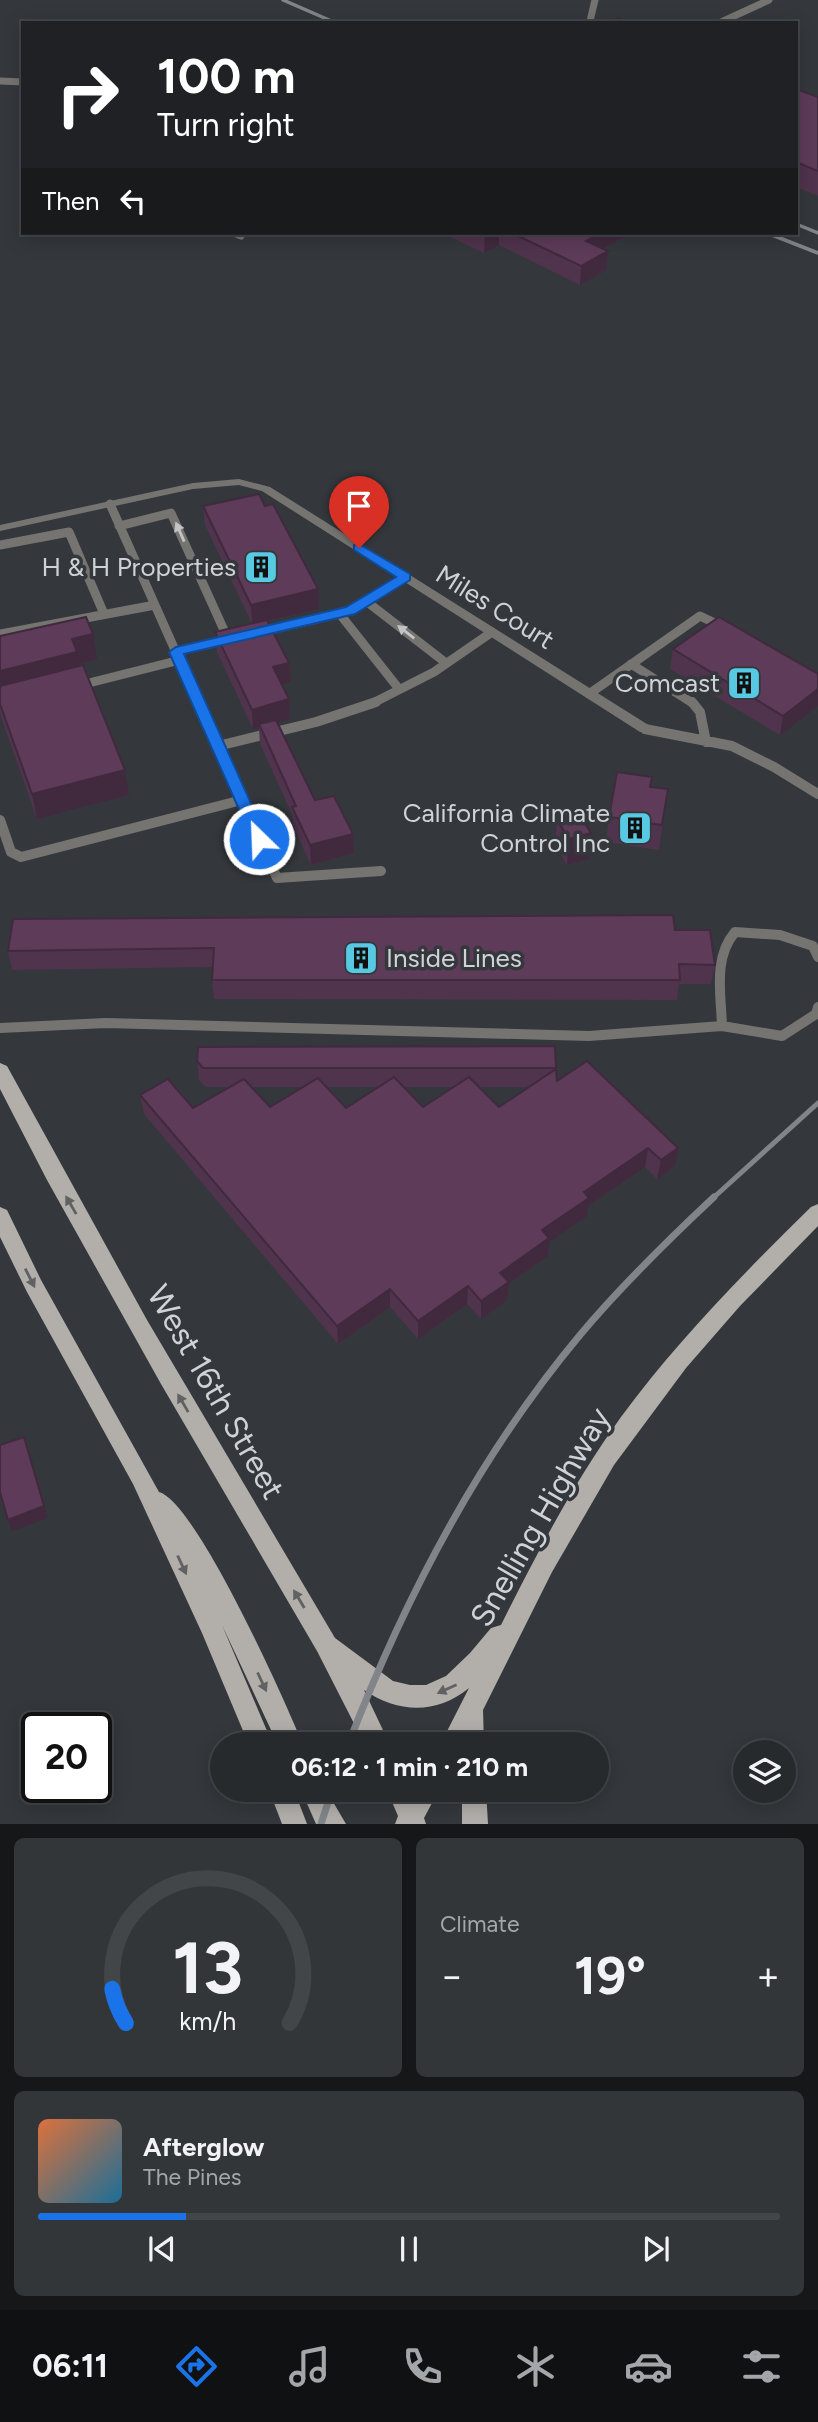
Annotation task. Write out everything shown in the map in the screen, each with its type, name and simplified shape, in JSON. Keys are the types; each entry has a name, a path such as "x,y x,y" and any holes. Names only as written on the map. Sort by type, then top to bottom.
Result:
{"main road":[{"name":"West 16th Street","path":"0,1071 54,1177 325,1643 371,1732"},
{"name":"Snelling Highway","path":"459,1732 525,1603 606,1458 660,1383 818,1213"},
{"path":"0,1216 47,1309 141,1477 210,1625 255,1732"},
{"path":"141,1477 191,1542 236,1628 285,1732"},
{"path":"325,1643 374,1682 394,1693 411,1697 439,1693 458,1684 474,1668 525,1603"},
{"path":"471,1709 472,1732"},
{"path":"286,1802 295,1824"},
{"path":"318,1802 324,1814 334,1824"},
{"path":"404,1802 411,1821"},
{"path":"411,1821 421,1802"},
{"path":"474,1802 475,1824"}],"street":[{"name":"Miles Court","path":"0,528 193,486 239,482 266,489 645,729"}],"lane":[{"path":"590,21 595,0"},
{"path":"723,21 769,0"},
{"path":"0,81 21,82"},
{"path":"110,504 276,878 381,871"},
{"path":"119,526 171,513 228,639"},
{"path":"0,545 69,532 104,614"},
{"path":"253,633 350,611 405,577"},
{"path":"366,601 446,663"},
{"path":"0,634 155,605"},
{"path":"339,613 399,689"},
{"path":"589,694 699,616 740,636"},
{"path":"218,746 332,717 375,702 446,663 492,632"},
{"path":"64,689 241,636"},
{"path":"631,664 690,699 701,712 706,742"},
{"path":"645,729 732,746 774,766 818,794"},
{"path":"0,820 11,852 21,857 242,800"},
{"path":"722,1026 721,957 725,940 735,932 780,935 813,946 818,957"},
{"path":"0,1028 106,1023 589,1036 722,1026 782,1037 816,1014 818,1007"}],"building":[{"path":"798,90 818,97 818,171 798,163"},
{"path":"516,235 597,235 586,241 608,251 581,266"},
{"name":"H & H Properties","path":"259,494 265,506 273,504 318,589 251,605 203,506"},
{"path":"86,617 93,634 72,639 77,652 0,671 0,636"},
{"path":"719,617 818,674 818,689 783,716 673,649"},
{"path":"267,620 289,663 273,667 289,699 252,710 215,632"},
{"path":"83,665 125,770 32,794 0,704 0,686"},
{"path":"276,720 315,800 334,796 353,834 310,845 292,807 296,806 259,724"},
{"path":"617,772 652,777 650,787 668,789 662,825 609,817"},
{"path":"579,814 591,833 569,839 557,820"},
{"name":"Inside Lines","path":"673,915 675,930 710,930 715,965 679,964 680,980 212,980 214,948 8,951 13,919"},
{"path":"555,1046 556,1068 203,1068 197,1061 198,1047"},
{"path":"587,1061 678,1148 661,1160 648,1148 584,1192 589,1198 542,1230 549,1238 500,1273 509,1282 481,1301 468,1286 418,1321 390,1289 337,1326 140,1095 168,1079 193,1108 244,1079 270,1107 318,1078 346,1108 394,1077 423,1107 469,1077 499,1107 556,1069 557,1081"},
{"path":"24,1437 44,1506 8,1520 0,1492 0,1445"}],"railway":[{"path":"283,0 331,21"},
{"path":"798,225 818,233"},
{"path":"772,235 818,253"},
{"path":"712,1199 818,1103"},
{"path":"353,1732 420,1582 447,1530 509,1430 580,1335 645,1264 714,1197"},
{"path":"321,1824 328,1802"}],"place":[{"name":"H & H Properties","path":"261,567"},
{"name":"Comcast","path":"744,683"},
{"name":"California Climate Control Inc","path":"635,828"},
{"name":"Inside Lines","path":"361,958"}],"route":[{"path":"259,839 176,652 350,611 405,577 359,548"}]}
